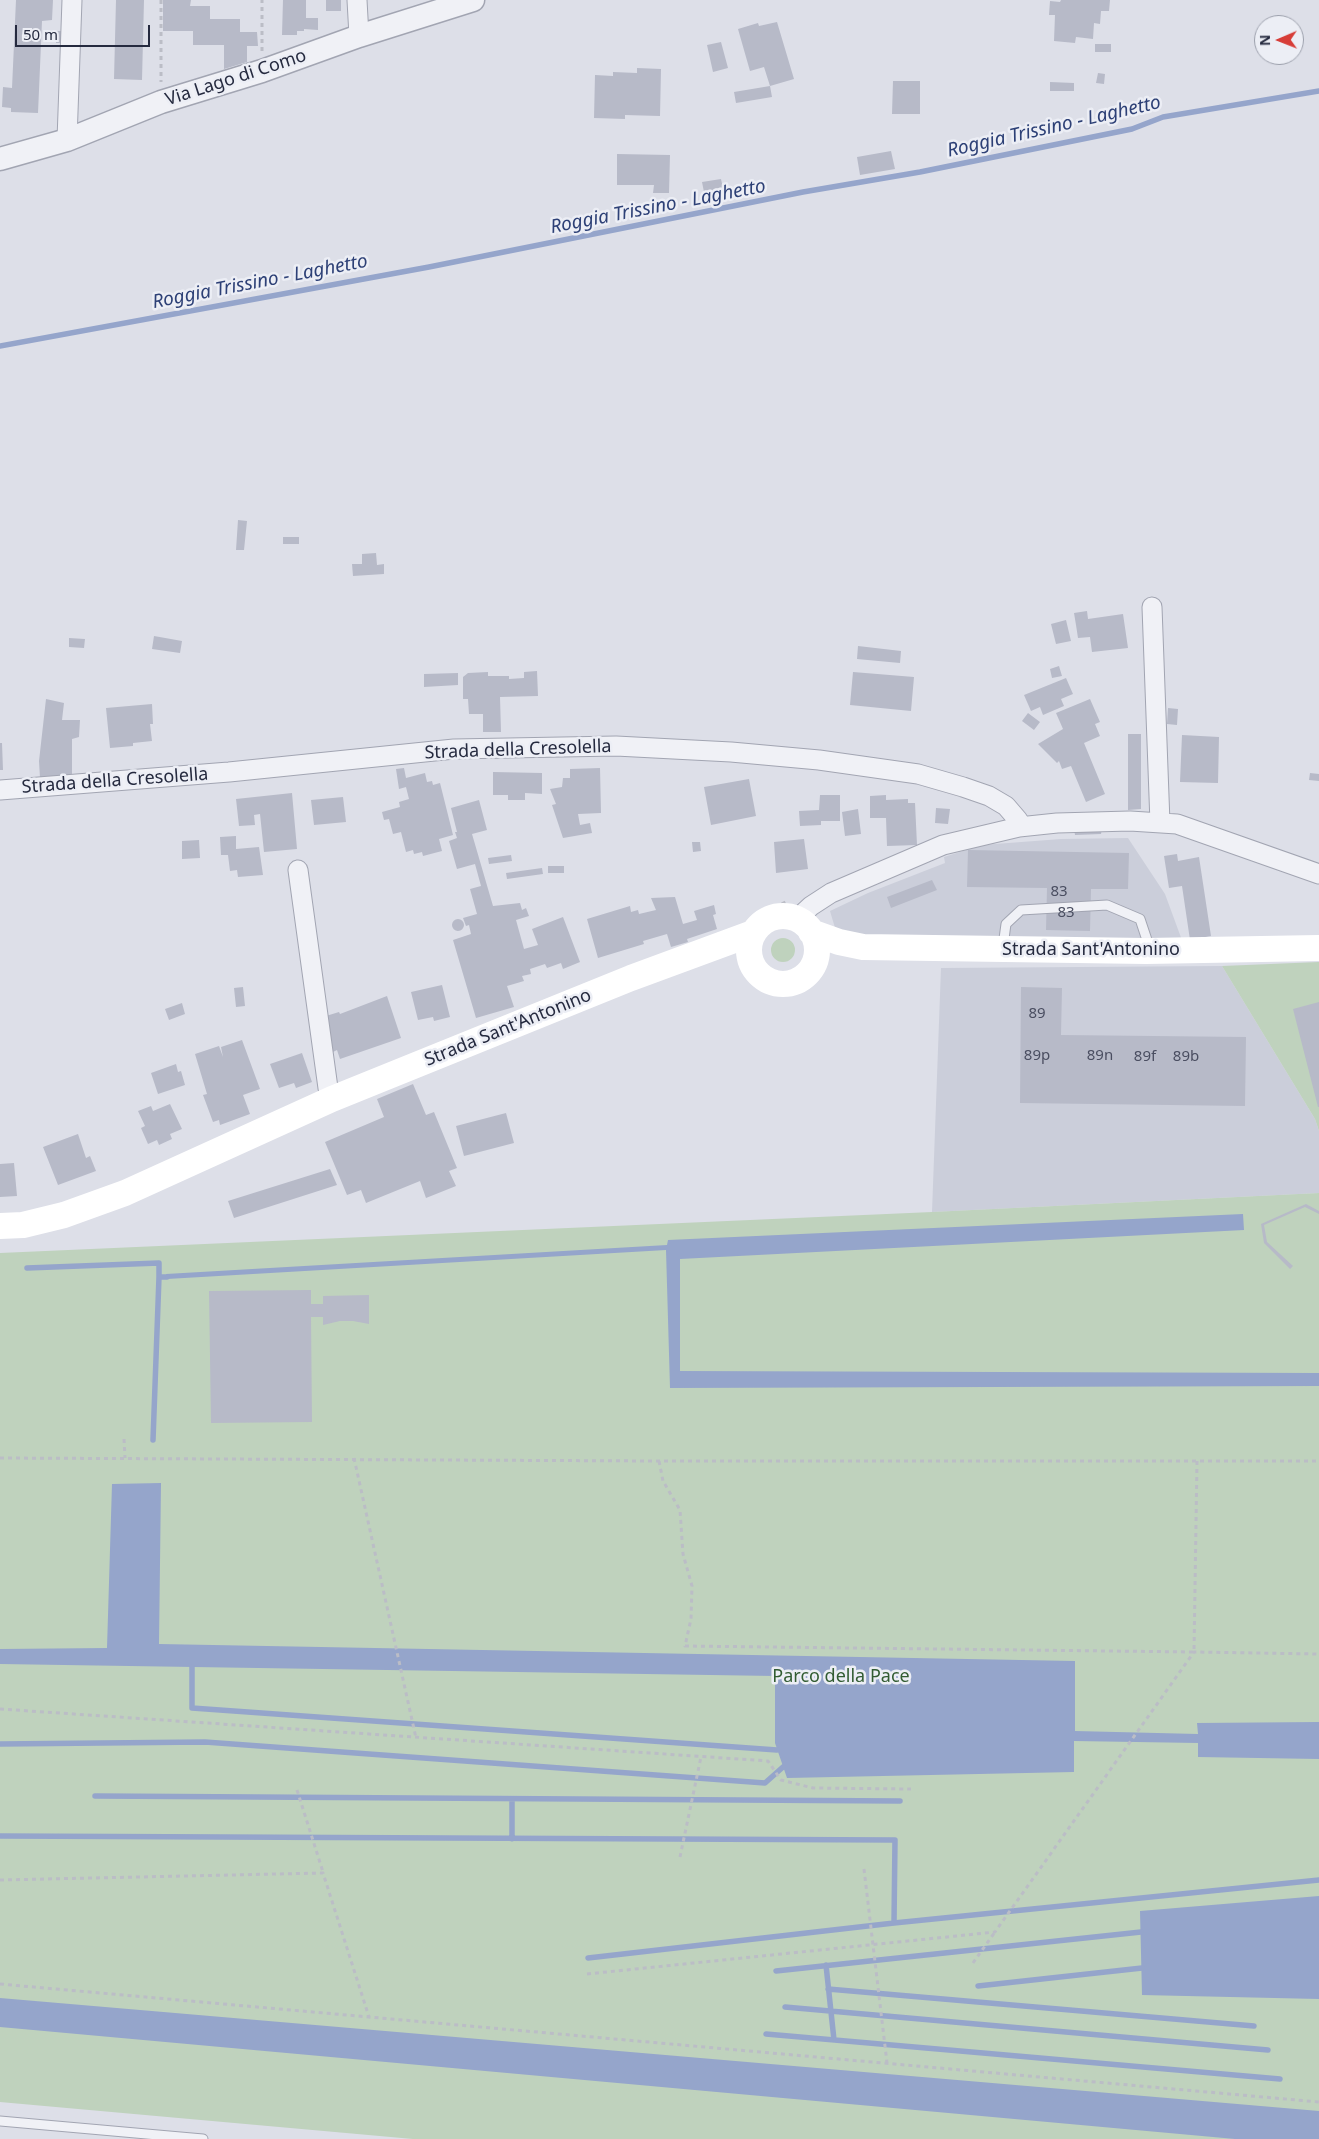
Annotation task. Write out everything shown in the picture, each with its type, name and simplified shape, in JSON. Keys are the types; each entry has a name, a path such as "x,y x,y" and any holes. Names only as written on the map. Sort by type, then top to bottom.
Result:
{"main road":[{"name":"Strada Sant'Antonino","path":"0,1226 23,1225 64,1216 125,1193 332,1099 622,982 753,932 760,925 778,917 787,916 839,942 863,947 1146,951 1319,948"},
{"path":"804,926 816,942 817,952 809,972"},
{"path":"753,932 749,942 749,954 757,973"},
{"name":"Strada Sant'Antonino","path":"686,958 720,959 740,964 766,980 778,984 789,984 800,980 809,972 836,956 863,947"}],"street":[{"path":"67,140 72,0"},
{"path":"357,0 359,36"},
{"name":"Via Lago di Como","path":"0,159 67,140 161,102 262,71 359,36 473,0"},
{"path":"1152,607 1160,823"},
{"name":"Strada della Cresolella","path":"0,790 229,772 454,749 616,746 741,752 819,760 918,774 988,796 1006,806 1018,820 1019,827"},
{"path":"804,926 811,906 831,893 943,845 1019,827 1057,823 1177,824 1319,874"},
{"path":"298,870 328,1088 332,1099"}],"lane":[{"path":"1002,949 1006,924 1021,910 1107,905 1140,920 1147,940 1146,951"},
{"path":"0,2121 203,2139"}],"path":[{"path":"161,0 161,102"},
{"path":"262,0 262,71"},
{"path":"124,1439 125,1458"},
{"path":"0,1458 336,1456 354,1458 659,1461 1319,1461"},
{"path":"354,1458 416,1738"},
{"path":"974,1963 1194,1652 1197,1460"},
{"path":"659,1461 663,1481 680,1510 683,1554 692,1586 691,1618 685,1646 1319,1654"},
{"path":"0,1709 768,1761 780,1778 813,1788 911,1789"},
{"path":"680,1857 701,1757"},
{"path":"297,1790 369,2017"},
{"path":"864,1869 887,2062"},
{"path":"0,1880 323,1873"},
{"path":"587,1974 995,1932"},
{"path":"0,1984 1319,2102"}],"shaded area":[{"path":"1128,838 1165,894 1183,943 838,938 830,911 868,893 945,863 944,857 982,845 1061,839"},
{"path":"1222,966 1315,1119 1319,1131 1319,1193 932,1212 941,968"}],"green space":[{"path":"783,938 788,939 794,945 794,955 788,961 783,962 778,961 772,955 771,950 772,945 778,939"},
{"path":"1319,962 1319,1131 1315,1119 1222,966"},
{"name":"Parco della Pace","path":"1319,1193 1319,2139 413,2139 0,2102 0,1253"}],"water":[{"path":"1243,1214 1244,1230 680,1259 680,1371 1319,1373 1319,1386 670,1388 666,1250 167,1279 166,1274 667,1245 668,1240"},
{"path":"161,1483 159,1644 1075,1661 1075,1731 1198,1734 1197,1723 1319,1722 1319,1759 1198,1757 1198,1743 1074,1741 1074,1772 787,1778 775,1743 775,1676 0,1664 0,1649 107,1648 112,1484"},
{"path":"1319,1896 1319,1999 1142,1995 1140,1911"},
{"path":"0,1998 1319,2111 1319,2139 1235,2139 0,2027"}],"building":[{"path":"16,0 53,0 52,20 42,21 38,113 11,112 11,108 2,107 3,87 12,88"},
{"path":"116,0 144,0 142,80 114,79"},
{"path":"163,0 191,0 190,6 210,6 210,19 240,19 240,32 257,32 258,46 247,46 247,62 224,69 224,45 193,45 193,31 163,31"},
{"path":"283,0 306,0 306,18 318,18 318,30 304,29 304,31 297,31 297,35 282,35"},
{"path":"326,0 341,0 341,11 326,11"},
{"path":"1061,0 1110,0 1109,11 1101,11 1100,24 1094,23 1093,39 1076,37 1075,43 1054,41 1055,15 1049,15 1050,1 1060,2"},
{"path":"777,22 794,79 770,86 764,67 750,71 738,29 758,23 759,26"},
{"path":"56,31 65,31 65,43 56,43"},
{"path":"721,42 728,68 713,72 707,45"},
{"path":"1095,44 1111,44 1111,52 1095,52"},
{"path":"637,68 661,69 660,116 625,115 625,119 594,118 595,75 613,76 613,72 637,73"},
{"path":"1098,73 1105,74 1104,84 1096,83"},
{"path":"893,81 920,81 920,114 892,114"},
{"path":"1050,82 1074,83 1074,91 1050,91"},
{"path":"770,86 772,97 736,103 734,92"},
{"path":"891,151 895,169 860,175 857,157"},
{"path":"617,154 670,155 669,193 653,193 654,185 617,185"},
{"path":"721,179 724,193 705,197 702,182"},
{"path":"238,520 247,521 244,550 236,550"},
{"path":"283,537 299,537 299,544 283,544"},
{"path":"376,553 377,565 384,564 384,574 353,576 352,564 362,564 362,554"},
{"path":"1087,611 1088,619 1123,614 1128,648 1092,652 1090,637 1078,638 1074,613"},
{"path":"1066,620 1071,641 1056,644 1051,624"},
{"path":"154,636 182,641 180,653 152,649"},
{"path":"69,638 85,639 84,648 69,647"},
{"path":"858,646 901,651 900,663 857,659"},
{"path":"1059,666 1062,676 1052,678 1050,669"},
{"path":"537,671 538,696 500,697 501,732 483,732 483,714 469,714 468,699 463,699 463,677 468,673 488,672 488,676 509,676 509,679 524,678 524,672"},
{"path":"853,672 914,677 911,711 850,705"},
{"path":"458,673 458,685 424,687 424,674"},
{"path":"1066,678 1073,694 1061,699 1064,706 1043,715 1040,707 1031,711 1024,695"},
{"path":"46,699 64,703 62,720 80,720 79,737 72,739 72,776 40,778 39,761"},
{"path":"1090,699 1100,722 1095,724 1100,736 1084,743 1105,794 1086,802 1071,766 1062,769 1059,761 1057,763 1038,744 1063,729 1056,713"},
{"path":"152,704 153,724 150,724 152,741 133,743 133,746 110,748 106,708"},
{"path":"1168,708 1178,709 1177,725 1167,724"},
{"path":"1028,713 1040,722 1034,730 1022,721"},
{"path":"1128,734 1141,734 1141,809 1128,810"},
{"path":"1182,735 1219,737 1218,783 1180,782"},
{"path":"0,743 2,743 3,770 0,770"},
{"path":"404,768 406,778 425,773 427,782 432,781 433,785 440,783 453,835 439,839 442,851 423,856 422,852 414,854 413,850 406,852 401,832 393,834 389,819 384,820 382,812 400,807 399,802 409,799 406,787 399,789 396,769"},
{"path":"600,768 601,813 578,814 580,825 590,823 592,833 563,838 552,805 556,804 550,789 562,787 563,778 570,778 570,769"},
{"path":"493,772 542,773 542,794 525,793 525,800 508,800 508,795 493,795"},
{"path":"1310,773 1319,774 1319,781 1309,780"},
{"path":"749,779 756,816 711,825 704,787"},
{"path":"292,793 297,849 264,852 260,814 254,815 255,825 239,826 236,799"},
{"path":"820,795 840,795 840,821 821,821 821,825 800,826 799,811 819,810"},
{"path":"886,795 886,800 908,799 908,803 915,803 917,845 887,846 886,818 870,818 870,796"},
{"path":"343,797 346,822 314,825 311,800"},
{"path":"479,800 487,830 472,834 493,906 520,903 522,910 526,908 529,916 516,920 524,949 538,945 532,929 563,917 580,962 563,969 561,963 547,968 545,964 530,969 531,974 522,976 524,981 507,986 514,1007 476,1018 453,940 471,934 469,925 466,926 463,918 477,914 470,889 481,886 475,864 457,869 449,841 457,838 451,808"},
{"path":"936,808 950,809 948,824 935,823"},
{"path":"858,809 861,834 845,836 842,812"},
{"path":"1074,828 1102,828 1101,834 1075,835"},
{"path":"236,836 236,849 259,847 263,875 238,877 237,870 230,871 228,855 221,855 220,837"},
{"path":"804,839 808,869 776,873 774,842"},
{"path":"199,840 200,858 182,859 182,841"},
{"path":"692,842 700,842 701,851 693,852"},
{"path":"968,850 1129,853 1128,889 1091,889 1090,931 1046,930 1047,888 967,887"},
{"path":"1177,854 1178,861 1199,857 1211,936 1190,940 1182,886 1169,888 1164,856"},
{"path":"511,855 512,861 489,864 488,858"},
{"path":"548,866 564,866 564,873 548,873"},
{"path":"542,868 543,874 507,879 506,873"},
{"path":"932,880 937,890 891,908 887,897"},
{"path":"675,897 683,924 697,920 694,911 714,905 716,914 713,915 717,929 687,939 688,942 671,947 667,934 643,941 644,944 598,958 587,919 630,906 631,912 638,910 639,914 656,910 651,898"},
{"path":"458,919 464,925 458,931 452,925"},
{"path":"442,985 450,1017 434,1021 433,1017 418,1020 411,992"},
{"path":"243,987 245,1006 236,1007 234,988"},
{"path":"1021,987 1062,988 1061,1035 1246,1037 1245,1106 1020,1103"},
{"path":"387,996 401,1038 340,1059 337,1050 333,1052 325,1029 330,1027 326,1016 339,1012 340,1014"},
{"path":"1319,1002 1319,1107 1318,1107 1293,1009"},
{"path":"182,1003 185,1014 169,1020 165,1009"},
{"path":"242,1040 260,1089 243,1095 250,1114 220,1125 219,1120 213,1122 203,1095 207,1094 195,1054 219,1046 223,1057 221,1047"},
{"path":"302,1053 312,1082 296,1088 294,1083 279,1088 270,1064"},
{"path":"176,1064 178,1072 181,1071 185,1085 158,1094 151,1073"},
{"path":"413,1084 426,1115 434,1112 457,1168 449,1171 456,1186 426,1198 420,1181 366,1203 361,1190 347,1195 325,1142 384,1117 377,1099"},
{"path":"170,1104 182,1129 170,1134 172,1139 159,1145 157,1140 148,1144 141,1128 145,1126 138,1111 151,1106 153,1111"},
{"path":"506,1113 514,1143 464,1156 456,1126"},
{"path":"78,1134 86,1158 90,1156 96,1171 58,1185 43,1147"},
{"path":"14,1163 17,1196 0,1197 0,1164"},
{"path":"330,1169 337,1185 234,1218 228,1201"},
{"path":"1306,1204 1319,1211 1319,1214 1305,1207 1264,1225 1267,1242 1293,1266 1290,1269 1264,1243 1261,1224"},
{"path":"311,1290 311,1304 323,1304 323,1296 369,1295 369,1324 340,1321 323,1325 323,1317 311,1317 312,1422 211,1423 209,1291"}],"waterway":[{"name":"Roggia Trissino - Laghetto","path":"0,346 429,267 803,192 920,172 1132,129 1163,117 1319,91"},
{"path":"27,1268 159,1263 159,1277 167,1277"},
{"path":"153,1440 159,1277"},
{"path":"192,1667 192,1708 777,1750"},
{"path":"0,1744 205,1742 765,1783 783,1767"},
{"path":"95,1796 900,1801"},
{"path":"512,1799 512,1839"},
{"path":"0,1836 895,1840 894,1923 1319,1880"},
{"path":"588,1958 894,1923"},
{"path":"776,1971 1141,1932"},
{"path":"826,1965 834,2040"},
{"path":"978,1986 1142,1968"},
{"path":"828,1989 1254,2026"},
{"path":"785,2007 1268,2050"},
{"path":"766,2034 1280,2079"}]}
